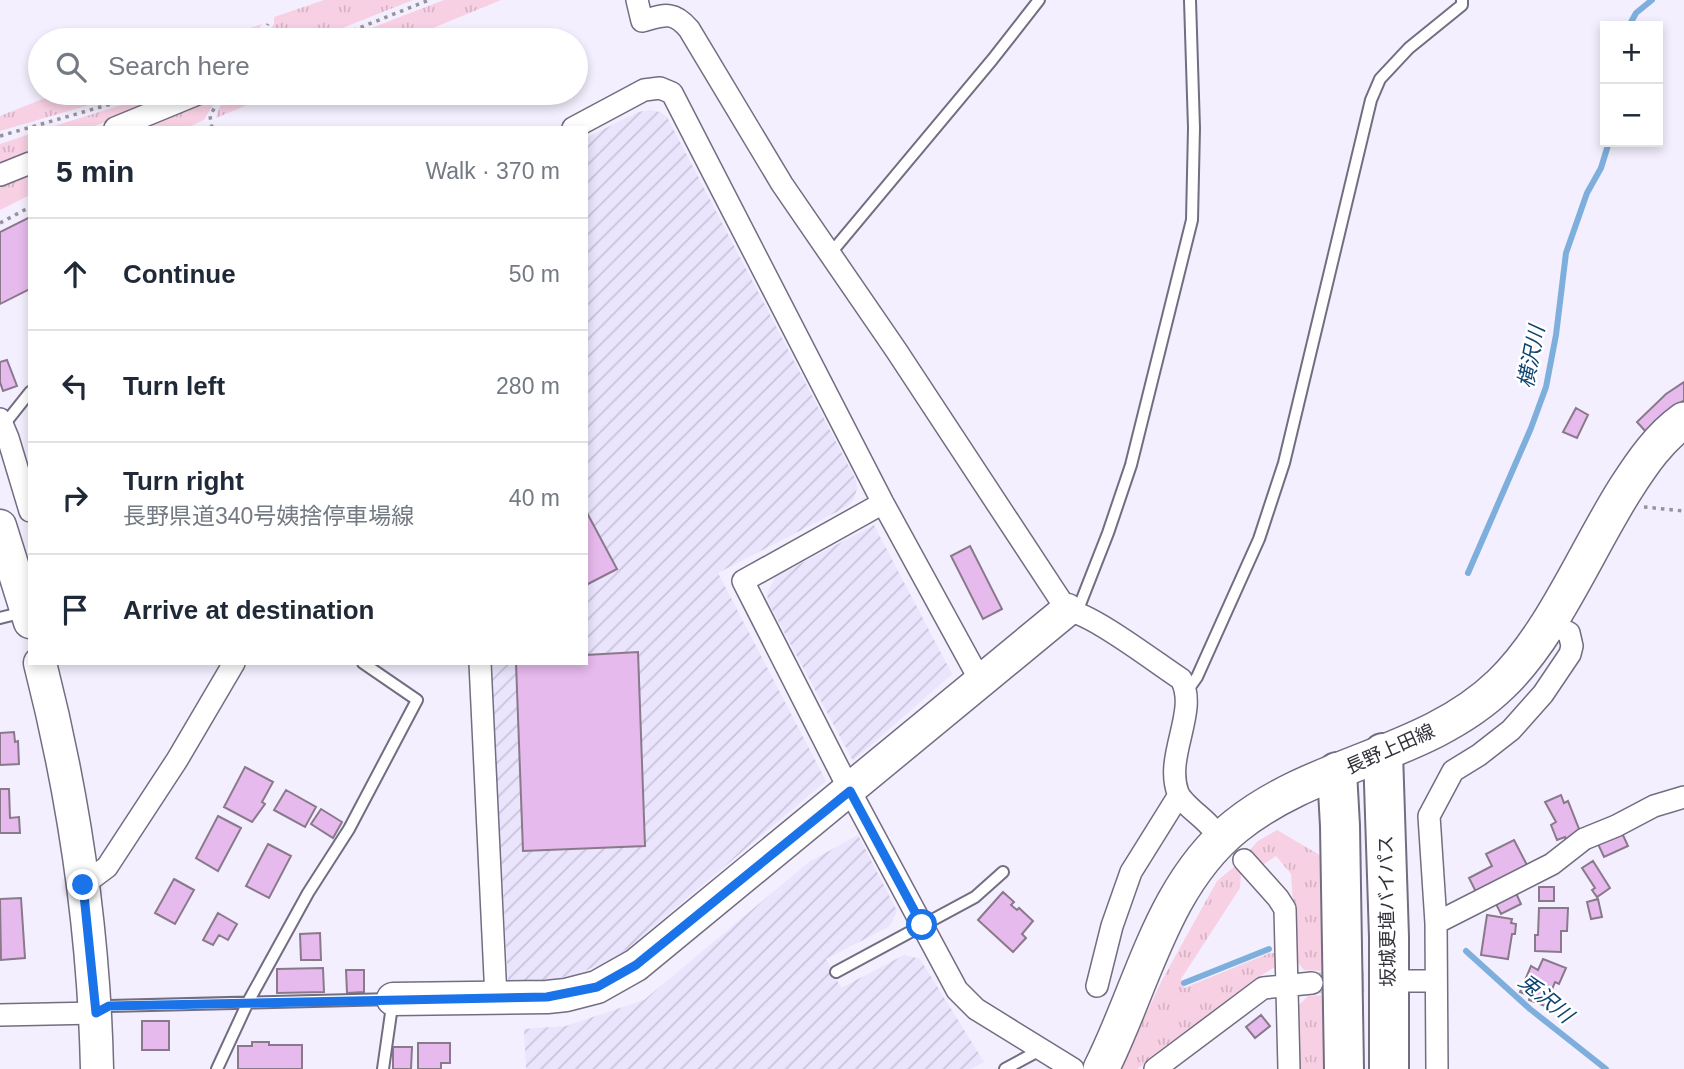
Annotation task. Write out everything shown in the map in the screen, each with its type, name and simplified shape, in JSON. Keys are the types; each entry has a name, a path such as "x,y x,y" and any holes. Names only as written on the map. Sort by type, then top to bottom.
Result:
{"highway":[{"name":"坂城更埴バイパス","path":"1383,753 1389,937 1389,1069"},
{"path":"1337,772 1344,1069"}],"main road":[{"name":"長野上田線","path":"1101,1069 1164,925 1176,901 1205,858 1234,827 1251,814 1295,790 1427,734 1482,701 1502,683 1549,622 1614,506 1654,448 1684,420"}],"street":[{"path":"638,0 642,20 668,14 680,18 689,29 782,184 1072,611 1181,679 1187,691 1174,767 1179,794 1209,825"},
{"path":"577,126 644,90 660,88 672,93 883,503 981,682"},
{"path":"120,126 171,105"},
{"path":"0,176 28,164"},
{"path":"1,422 28,505"},
{"path":"883,503 743,581 850,791 957,990 976,1009 1073,1069"},
{"path":"0,526 22,615"},
{"path":"393,999 566,995 597,987 614,979 636,965 981,682 1072,611"},
{"path":"1437,1069 1436,923 1429,816 1454,771 1511,730 1543,694 1570,654 1572,646 1569,633 1549,622"},
{"path":"40,665 71,798 96,1013 97,1069"},
{"path":"83,885 107,867 177,760 233,665"},
{"path":"480,665 496,998"},
{"path":"1097,986 1112,926 1131,873 1179,794"},
{"path":"1436,923 1552,864 1584,839 1654,806 1684,797"},
{"path":"1244,860 1285,909 1289,1069"},
{"path":"1407,981 1436,981"},
{"path":"1155,1069 1263,988 1312,983"},
{"path":"0,1015 96,1013"}],"lane":[{"path":"830,254 1039,0"},
{"path":"1072,611 1108,533 1131,465 1192,220 1194,128 1190,0"},
{"path":"1187,691 1197,677 1259,539 1284,463 1371,100 1380,79 1409,48 1462,5 1462,0"},
{"path":"1,422 28,394"},
{"path":"217,1069 248,1002 308,893 349,830 417,701 366,665"},
{"path":"836,972 975,897 1003,872"},
{"path":"96,1013 109,1006 367,1002 393,999 383,1069"},
{"path":"1005,1069 1040,1050"}],"path":[{"path":"359,28 429,0"},
{"path":"266,28 268,24"},
{"path":"35,126 108,105"},
{"path":"210,116 212,126"},
{"path":"0,136 28,128"},
{"path":"0,223 28,208"},
{"path":"1614,506 1684,510"}],"shaded area":[{"path":"650,110 667,117 856,480 854,499 848,506 718,573 826,781 627,949 605,963 574,975 545,980 508,980 490,665 588,665 588,137 638,112"},
{"path":"874,525 952,674 853,761 768,602 767,593 775,577"},
{"path":"858,835 897,911 890,926 826,959 841,988 904,955 920,959 984,1062 971,1069 526,1069 524,1029 566,1026 644,1000 809,862"}],"green space":[{"path":"324,0 413,0 342,28 271,28 274,17"},
{"path":"444,0 501,0 433,28 371,28"},
{"path":"28,105 89,105 0,131 0,116"},
{"path":"122,105 147,105 95,126 54,126"},
{"path":"185,105 213,105 204,120 190,126 135,126"},
{"path":"221,105 247,105 216,118"},
{"path":"28,135 28,153 0,164 0,144"},
{"path":"28,171 28,196 0,210 0,182"},
{"path":"1277,830 1323,857 1323,971 1304,970 1297,962 1291,874 1276,856 1261,866 1248,852 1258,841"},
{"path":"1234,867 1241,874 1240,888 1181,979 1184,988 1270,953 1277,953 1277,966 1137,1069 1120,1069 1162,980 1217,881"},
{"path":"1323,995 1324,1069 1299,1069 1298,1006 1308,996"}],"building":[{"path":"28,218 28,290 0,304 0,232"},
{"path":"7,360 17,386 3,391 0,362"},
{"path":"1684,382 1684,400 1647,433 1637,422 1666,394"},
{"path":"1576,408 1588,415 1577,438 1563,432"},
{"path":"588,515 617,569 588,584"},
{"path":"970,546 1002,609 983,619 951,556"},
{"path":"638,652 645,846 523,851 516,665 588,665 588,655"},
{"path":"14,732 15,742 18,741 19,764 0,765 0,733"},
{"path":"245,767 273,782 262,802 265,804 252,822 224,807"},
{"path":"0,789 9,789 10,818 19,817 20,833 0,833"},
{"path":"286,790 316,807 305,827 274,810"},
{"path":"1561,795 1564,803 1568,801 1581,834 1566,840 1565,837 1557,840 1551,825 1556,822 1545,802"},
{"path":"321,809 342,822 333,838 311,824"},
{"path":"218,816 241,828 218,871 196,858"},
{"path":"1622,833 1628,846 1604,857 1598,844"},
{"path":"1514,840 1528,867 1477,894 1469,878 1492,866 1486,854"},
{"path":"268,844 291,856 269,898 246,886"},
{"path":"1593,861 1610,888 1597,897 1592,890 1595,888 1582,868"},
{"path":"174,879 194,890 175,924 155,913"},
{"path":"1539,887 1554,887 1554,901 1539,901"},
{"path":"1515,891 1521,904 1501,914 1495,902"},
{"path":"1003,892 1014,902 1011,905 1017,910 1019,908 1033,921 1022,934 1026,938 1013,952 978,920"},
{"path":"21,898 25,958 1,960 0,899"},
{"path":"1598,899 1602,917 1591,919 1587,902"},
{"path":"1539,908 1568,908 1567,931 1561,931 1561,952 1535,951"},
{"path":"218,913 237,924 228,940 219,935 213,945 203,940"},
{"path":"1487,915 1512,919 1511,923 1516,924 1508,959 1481,955"},
{"path":"320,933 321,960 301,960 300,934"},
{"path":"1543,959 1566,968 1559,984 1555,982 1545,1006 1529,1000 1530,996 1520,992 1531,966 1538,970"},
{"path":"323,968 324,992 277,993 277,969"},
{"path":"346,970 364,970 364,992 347,993"},
{"path":"1261,1015 1270,1026 1255,1038 1246,1027"},
{"path":"142,1021 169,1021 169,1050 142,1050"},
{"path":"252,1042 302,1045 302,1069 238,1069 238,1046 252,1046"},
{"path":"418,1043 450,1043 450,1063 441,1063 441,1069 418,1069"},
{"path":"393,1047 412,1047 411,1069 393,1069"}],"waterway":[{"name":"横沢川","path":"1632,21 1636,13 1652,0"},
{"name":"横沢川","path":"1468,573 1546,387 1556,335 1566,253 1587,193 1601,168 1607,147"},
{"name":"兎沢川","path":"1184,983 1269,949"},
{"name":"兎沢川","path":"1466,951 1530,1009 1606,1069"}],"tunnel":[{"path":"1312,983 1398,981"}],"route":[{"path":"83,885 96,1013 109,1006 367,1002 411,998 566,995 597,987 636,965 850,791 922,925"}]}
